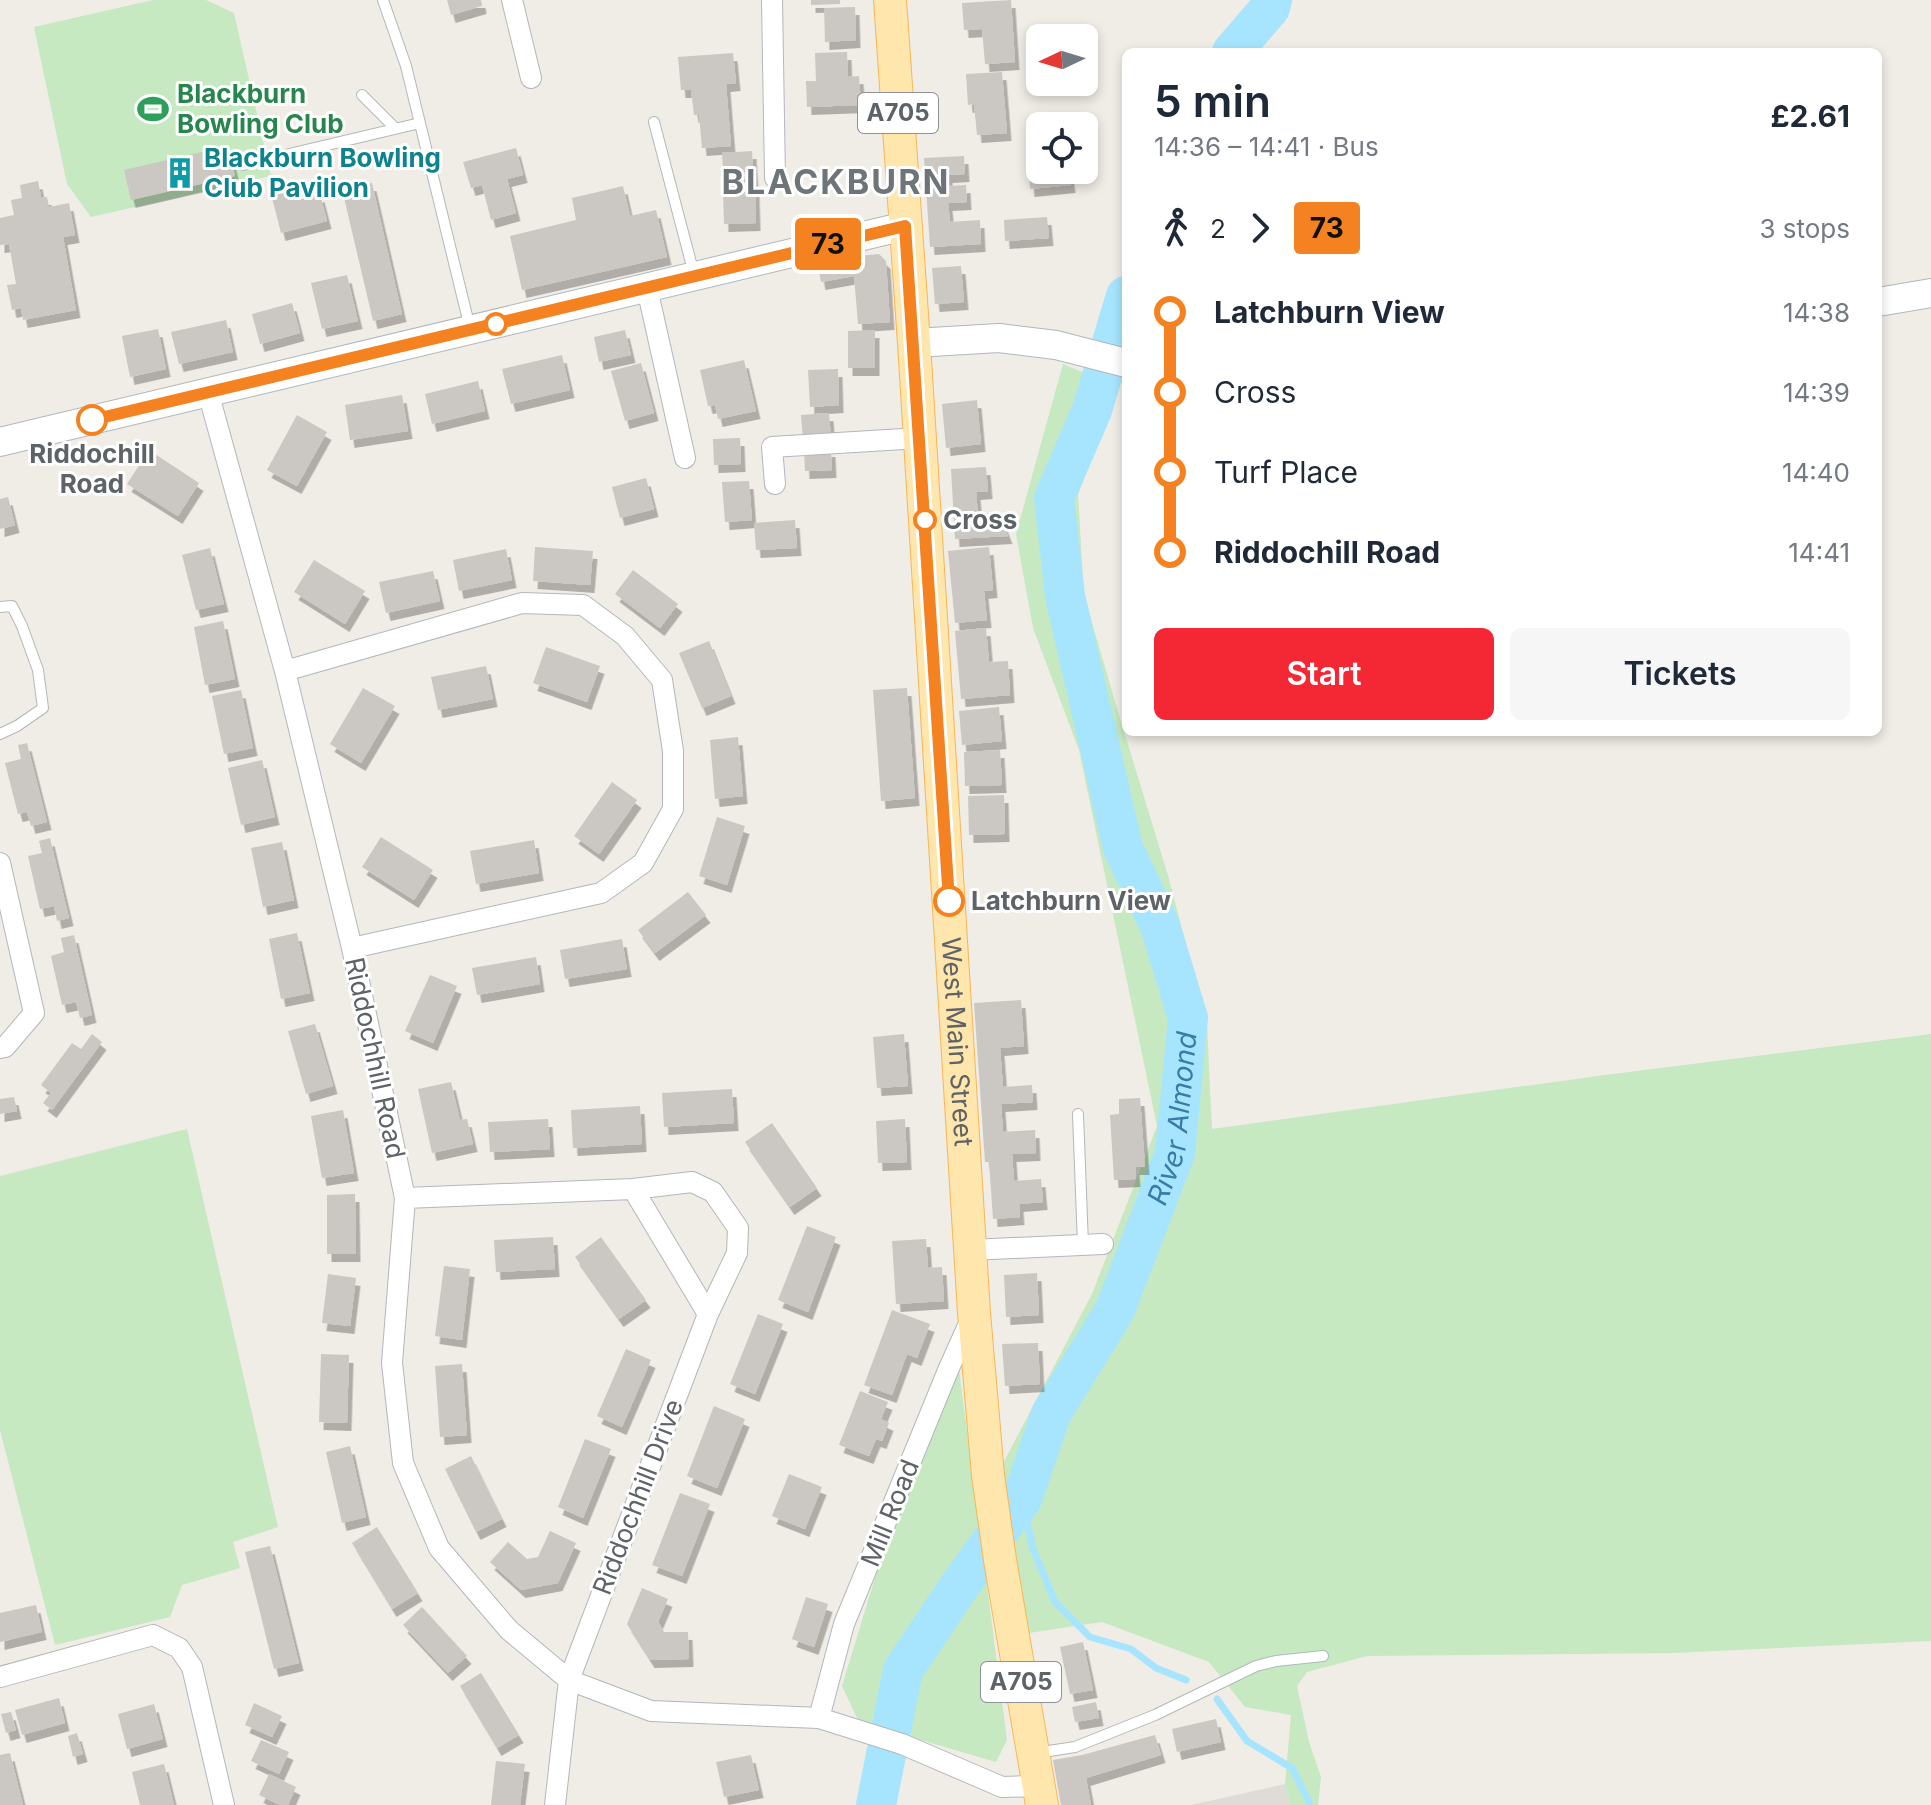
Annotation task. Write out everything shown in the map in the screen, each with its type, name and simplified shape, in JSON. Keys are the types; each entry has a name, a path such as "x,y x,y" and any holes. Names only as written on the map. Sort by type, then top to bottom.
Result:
{"main road":[{"name":"A705","path":"890,0 905,226"},
{"path":"0,442 905,226"},
{"name":"West Main Street","path":"905,226 974,1313 988,1475 1040,1795"},
{"path":"1882,301 1931,293"},
{"path":"914,343 999,338 1056,345 1122,362"}],"street":[{"path":"512,0 531,78"},
{"path":"772,0 775,178"},
{"path":"647,288 685,458"},
{"name":"Riddochhill Road","path":"208,392 285,671 352,948 405,1198 392,1363 403,1463 439,1548 509,1630 569,1680 651,1711 819,1718 902,1744 1002,1787 1040,1795"},
{"path":"775,484 772,447 920,438"},
{"path":"285,671 522,603 583,605 625,636 662,680 673,751 673,809 643,863 601,893 352,948"},
{"path":"0,863 34,1013 5,1047 0,1048"},
{"name":"Riddochhill Drive","path":"405,1198 633,1189 692,1182 713,1192 738,1228 737,1253 708,1314 569,1680"},
{"path":"633,1189 708,1314"},
{"path":"970,1250 1093,1245"},
{"name":"Mill Road","path":"819,1718 844,1624 974,1313"},
{"path":"0,1677 153,1635 179,1648 192,1667 224,1805"},
{"path":"555,1805 569,1680"}],"lane":[{"path":"383,0 406,66 470,330"},
{"path":"362,95 395,128"},
{"path":"654,122 694,276"},
{"path":"243,165 420,123"},
{"path":"0,607 12,606 22,626 38,670 43,708 0,734"},
{"path":"1078,1114 1093,1245"},
{"path":"1034,1754 1075,1747 1155,1715 1256,1666 1323,1656"}],"shaded area":[{"path":"1285,1784 1289,1805 1191,1805"}],"green space":[{"name":"Blackburn Bowling Club","path":"153,0 206,0 234,13 271,176 91,217 67,184 34,27"},
{"path":"1063,364 1118,387 1078,495 1084,595 1122,725 1122,736 1125,736 1169,879 1207,1025 1212,1129 1931,1034 1931,1641 1673,1653 1367,1656 1307,1672 1297,1686 1309,1742 1321,1777 1318,1805 1289,1805 1285,1784 1291,1715 1245,1707 1209,1662 1102,1622 1022,1634 999,1471 1092,1294 1157,1126 1079,750 1033,628 1016,534"},
{"path":"187,1129 278,1527 233,1542 240,1568 182,1585 170,1617 55,1645 0,1430 0,1176"},
{"path":"959,1369 1007,1740 996,1762 859,1722 842,1686 878,1568"}],"building":[{"path":"447,0 481,0 482,6 451,15"},
{"path":"811,0 840,0 840,4 811,5"},
{"path":"1011,0 1015,62 985,64 982,29 964,30 962,3"},
{"path":"855,7 856,40 825,42 824,8"},
{"path":"847,52 848,77 859,76 861,105 807,107 806,81 816,81 815,53"},
{"path":"733,53 736,83 726,84 731,146 702,148 699,115 694,115 691,90 681,90 678,57"},
{"path":"1002,72 1007,133 977,135 974,104 968,105 966,74"},
{"name":"Blackburn Bowling Club Pavilion","path":"228,146 235,176 131,200 124,170"},
{"path":"516,148 523,175 507,179 516,213 491,220 482,185 471,188 463,162"},
{"path":"752,151 754,183 724,185 722,153"},
{"path":"964,156 965,174 948,175 949,186 966,185 967,202 948,203 950,222 980,220 981,244 930,247 924,158"},
{"path":"293,180 298,200 320,194 327,221 281,233 269,186"},
{"path":"38,181 41,197 47,197 49,207 69,203 75,235 63,237 76,310 23,320 21,308 12,310 7,285 16,284 9,244 0,245 0,218 14,215 11,200 22,198 20,185"},
{"path":"372,183 402,314 373,321 342,189"},
{"path":"1030,184 1071,185 1030,189"},
{"path":"623,186 630,216 656,210 667,257 522,290 510,236 576,220 572,198"},
{"path":"755,189 756,223 724,224 723,191"},
{"path":"1047,217 1049,238 1005,241 1004,220"},
{"path":"879,254 886,261 890,322 858,324 854,276 821,282 817,262"},
{"path":"961,266 964,302 935,304 932,268"},
{"path":"347,275 358,321 322,329 311,283"},
{"path":"292,303 300,333 260,344 252,314"},
{"path":"226,320 233,352 179,364 171,332"},
{"path":"158,329 166,369 130,377 122,336"},
{"path":"625,330 631,355 599,362 594,337"},
{"path":"875,330 875,368 848,368 848,331"},
{"path":"562,355 570,390 511,404 502,369"},
{"path":"744,360 756,411 718,419 715,405 708,406 700,370"},
{"path":"641,363 654,413 625,421 611,371"},
{"path":"838,369 839,405 810,407 808,370"},
{"path":"478,381 485,411 432,424 425,394"},
{"path":"402,395 408,431 350,440 345,405"},
{"path":"977,400 981,444 946,448 942,404"},
{"path":"829,413 831,439 803,441 801,415"},
{"path":"297,415 327,432 297,486 267,470"},
{"path":"740,438 741,464 714,465 713,439"},
{"path":"831,449 832,470 805,471 804,450"},
{"path":"149,450 199,483 178,516 127,484"},
{"path":"986,467 988,491 976,492 978,514 999,513 1008,536 955,539 951,469"},
{"path":"646,478 654,509 620,518 612,487"},
{"path":"749,481 752,520 725,522 722,482"},
{"path":"8,497 15,525 0,529 0,499"},
{"path":"795,520 797,548 756,550 754,523"},
{"path":"535,547 593,551 590,585 533,581"},
{"path":"989,547 993,590 984,591 987,620 955,623 948,551"},
{"path":"210,548 224,604 196,610 182,555"},
{"path":"506,549 512,580 459,591 453,560"},
{"path":"314,560 365,591 345,624 294,592"},
{"path":"633,570 678,604 660,628 615,594"},
{"path":"433,571 440,601 386,613 379,582"},
{"path":"223,621 235,679 205,685 194,627"},
{"path":"986,628 989,662 1008,661 1010,695 961,699 955,631"},
{"path":"709,641 731,696 702,708 679,653"},
{"path":"546,647 600,666 587,702 533,683"},
{"path":"486,666 493,699 438,710 431,677"},
{"path":"363,688 395,706 361,763 330,744"},
{"path":"907,688 915,798 881,801 873,690"},
{"path":"241,690 253,748 224,754 212,696"},
{"path":"999,707 1002,741 962,745 959,711"},
{"path":"738,737 743,796 715,799 710,740"},
{"path":"27,743 47,822 31,826 27,812 18,814 5,763 21,759 18,745"},
{"path":"1000,750 1002,785 965,786 964,752"},
{"path":"262,760 275,817 241,825 228,768"},
{"path":"612,782 637,800 599,854 574,836"},
{"path":"1004,795 1005,834 969,835 968,796"},
{"path":"717,817 745,826 727,885 699,876"},
{"path":"381,837 433,870 414,900 362,867"},
{"path":"50,838 69,918 57,921 54,906 40,909 28,856 42,853 39,841"},
{"path":"534,840 539,873 476,884 470,851"},
{"path":"282,842 294,900 263,907 251,848"},
{"path":"688,892 706,915 655,953 638,930"},
{"path":"297,933 310,993 281,999 269,939"},
{"path":"74,935 92,1015 80,1018 76,1002 62,1005 51,956 64,952 61,938"},
{"path":"622,939 627,969 565,979 560,950"},
{"path":"536,957 540,984 477,995 472,968"},
{"path":"430,975 457,986 433,1043 405,1031"},
{"path":"1021,1000 1024,1046 1000,1048 1003,1087 1032,1085 1033,1102 1001,1104 1003,1132 1035,1130 1036,1153 1012,1154 1014,1181 1041,1179 1043,1202 1019,1204 1020,1217 993,1219 989,1162 985,1162 974,1003"},
{"path":"315,1024 333,1086 306,1094 288,1031"},
{"path":"92,1034 102,1042 52,1110 43,1103 51,1093 41,1085 72,1043 81,1049"},
{"path":"904,1034 908,1086 877,1088 873,1037"},
{"path":"451,1082 460,1120 467,1119 473,1144 432,1153 418,1089"},
{"path":"732,1089 734,1123 664,1127 662,1093"},
{"path":"14,1097 17,1111 0,1114 0,1099"},
{"path":"1140,1098 1145,1167 1135,1167 1136,1179 1114,1180 1110,1115 1119,1114 1119,1099"},
{"path":"640,1106 642,1144 573,1148 571,1110"},
{"path":"343,1110 354,1173 322,1178 311,1116"},
{"path":"548,1119 550,1149 490,1152 488,1122"},
{"path":"905,1119 907,1162 878,1163 876,1121"},
{"path":"772,1123 817,1188 790,1207 745,1142"},
{"path":"355,1194 356,1254 327,1254 327,1195"},
{"path":"807,1226 836,1237 808,1312 778,1300"},
{"path":"553,1237 555,1269 496,1272 494,1240"},
{"path":"601,1237 646,1300 619,1319 575,1257"},
{"path":"926,1239 928,1268 942,1267 944,1301 896,1304 892,1241"},
{"path":"444,1266 470,1269 462,1340 435,1336"},
{"path":"1037,1273 1039,1315 1006,1317 1004,1275"},
{"path":"328,1274 356,1278 350,1326 322,1323"},
{"path":"892,1310 930,1324 917,1358 907,1354 892,1395 864,1385"},
{"path":"758,1314 783,1324 755,1394 730,1384"},
{"path":"1038,1343 1040,1384 1005,1386 1002,1344"},
{"path":"626,1349 651,1360 622,1427 597,1416"},
{"path":"321,1354 349,1355 347,1423 319,1422"},
{"path":"462,1364 467,1435 440,1437 435,1366"},
{"path":"860,1391 888,1402 881,1419 889,1423 882,1441 876,1439 869,1456 839,1445"},
{"path":"714,1406 745,1419 717,1488 687,1476"},
{"path":"585,1439 611,1449 583,1518 558,1507"},
{"path":"350,1446 366,1517 342,1523 326,1452"},
{"path":"471,1456 502,1519 476,1532 445,1469"},
{"path":"789,1474 822,1487 805,1529 772,1516"},
{"path":"680,1493 710,1504 682,1576 652,1565"},
{"path":"377,1527 418,1593 392,1609 352,1543"},
{"path":"550,1531 576,1543 558,1583 521,1590 490,1562 508,1542 527,1559 538,1557"},
{"path":"270,1546 299,1663 274,1669 245,1552"},
{"path":"642,1588 668,1599 658,1622 664,1632 688,1632 689,1659 650,1660 627,1624"},
{"path":"806,1597 828,1604 814,1647 792,1639"},
{"path":"36,1605 42,1632 0,1642 0,1613"},
{"path":"422,1607 467,1656 448,1673 403,1625"},
{"path":"1083,1642 1093,1690 1070,1694 1060,1647"},
{"path":"481,1673 519,1735 497,1748 460,1686"},
{"path":"59,1698 65,1723 22,1735 15,1710"},
{"path":"1096,1702 1099,1718 1075,1722 1072,1707"},
{"path":"254,1703 282,1716 272,1737 245,1725"},
{"path":"154,1704 163,1739 127,1749 118,1714"},
{"path":"11,1712 16,1730 6,1733 1,1714"},
{"path":"1216,1719 1221,1742 1177,1752 1172,1729"},
{"path":"77,1733 83,1754 73,1757 68,1736"},
{"path":"1155,1735 1161,1755 1086,1778 1091,1805 1061,1805 1053,1760"},
{"path":"261,1740 289,1752 279,1774 251,1761"},
{"path":"10,1753 23,1805 0,1805 0,1755"},
{"path":"751,1755 759,1790 724,1797 716,1762"},
{"path":"496,1761 525,1764 520,1805 491,1805"},
{"path":"164,1764 174,1805 140,1805 132,1772"},
{"path":"269,1774 296,1787 288,1805 280,1805 259,1795"}],"waterway":[{"name":"River Almond","path":"1235,48 1270,8 1272,0"},
{"name":"River Almond","path":"876,1805 903,1670 1022,1499 1051,1414 1115,1310 1175,1153 1188,1018 1160,926 1123,848 1065,596 1054,498 1092,410 1122,309"},
{"path":"1022,1499 1033,1549 1055,1602 1090,1637 1131,1649 1156,1668 1186,1680"},
{"path":"1217,1699 1247,1741 1292,1768 1309,1805"}],"bus line":[{"name":"73","path":"92,420 905,226 949,901"}],"place":[{"name":"Blackburn Bowling Club","path":"153,109"},
{"name":"Blackburn Bowling Club Pavilion","path":"180,173"},
{"name":"Riddochill Road","path":"92,420"},
{"name":"Cross","path":"925,520"},
{"name":"Latchburn View","path":"949,901"}],"district":[{"name":"BLACKBURN","path":"836,182"}]}
